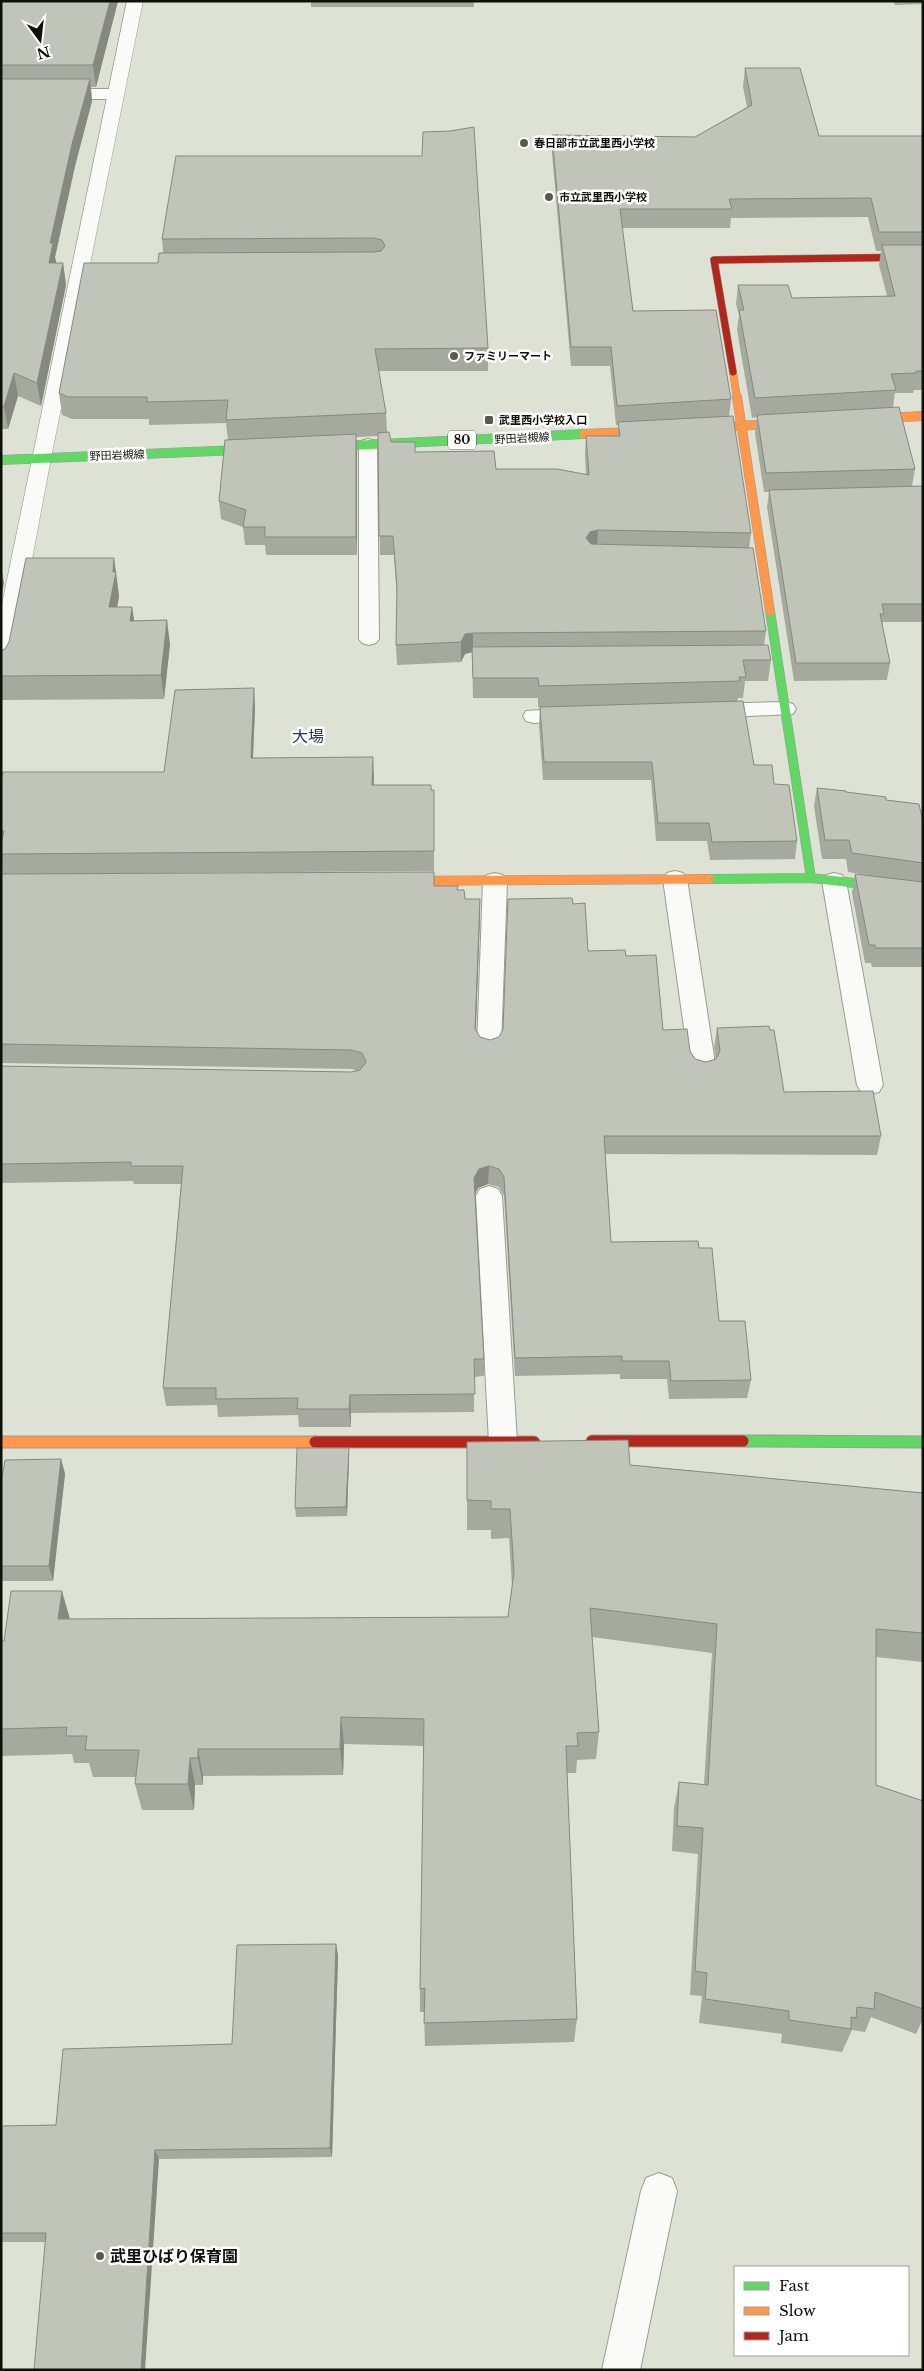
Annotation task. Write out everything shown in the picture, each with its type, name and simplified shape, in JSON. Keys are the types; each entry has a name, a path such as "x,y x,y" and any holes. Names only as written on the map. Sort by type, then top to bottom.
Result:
{"street":[{"path":"1,666 41,458 135,1"},
{"path":"822,880 785,709 767,658 752,560 762,499 742,426 714,260 923,257"},
{"path":"80,268 100,268"},
{"path":"856,420 923,416"},
{"path":"683,429 808,422"},
{"name":"野田岩槻線","path":"308,447 663,430"},
{"name":"野田岩槻線","path":"1,460 279,448"},
{"path":"387,882 675,879 822,880 923,890"},
{"path":"1,1442 542,1442"},
{"path":"582,1442 923,1442"}],"lane":[{"path":"1,94 115,94"},
{"path":"368,445 369,639"},
{"path":"688,711 785,709"},
{"path":"534,716 592,714"},
{"path":"675,879 703,1070"},
{"path":"822,880 870,1085"},
{"path":"490,1048 495,881"},
{"path":"489,1196 503,1442"},
{"path":"621,2370 659,2191"}],"building":[{"path":"1,1 110,1 93,65 1,65"},
{"path":"745,68 800,68 819,136 923,136 923,232 879,232 871,198 729,199 732,209 620,209 633,311 716,310 731,399 617,406 611,347 571,347 552,135 695,137 752,105"},
{"path":"1,79 90,79 72,144 50,243 53,243 49,263 63,263 37,383 14,373 4,406 1,406"},
{"path":"474,127 488,348 375,349 386,413 226,420 228,400 147,402 147,397 68,397 59,393 84,263 158,263 159,253 374,252 381,251 385,246 382,240 374,238 162,239 176,156 422,156 423,132 450,131"},
{"path":"882,245 923,245 923,371 891,374 896,390 755,398 739,310 744,310 738,285 788,285 792,298 895,296"},
{"path":"899,407 915,469 766,473 757,415"},
{"path":"733,416 751,533 598,530 590,532 586,538 591,544 753,548 766,631 473,633 465,634 461,642 396,645 397,588 393,536 379,536 378,433 389,432 391,442 415,442 415,452 494,451 496,469 557,469 589,475 586,436 620,436 618,422"},
{"path":"356,434 356,537 265,537 265,527 243,527 246,510 219,501 225,440"},
{"path":"923,486 923,604 882,604 884,614 880,614 890,663 796,663 769,490"},
{"path":"26,558 114,558 113,572 116,572 109,607 132,607 130,621 167,620 161,675 1,676 1,650 5,649 9,642"},
{"path":"768,645 771,660 743,660 746,677 739,677 740,681 539,686 538,678 473,678 472,647"},
{"path":"254,688 251,758 373,757 372,785 431,785 431,790 434,790 434,851 1,854 4,831 1,831 1,782 3,772 164,772 175,690"},
{"path":"743,701 754,765 772,765 774,784 789,785 797,841 712,842 709,823 658,823 652,762 544,762 540,707"},
{"path":"817,788 886,797 886,800 919,804 923,822 923,863 852,853 849,840 825,840"},
{"path":"434,872 434,886 458,886 457,890 464,890 465,899 480,899 475,1029 480,1037 490,1040 499,1037 503,1029 508,899 572,898 573,904 585,903 588,951 625,950 626,956 656,955 663,1030 687,1029 690,1051 695,1059 706,1062 716,1059 720,1051 717,1028 769,1026 770,1030 774,1030 784,1092 873,1091 881,1136 604,1136 611,1242 698,1241 699,1248 712,1248 719,1321 745,1321 751,1380 671,1381 669,1361 622,1361 622,1356 515,1358 504,1177 499,1169 489,1166 479,1169 474,1178 484,1359 474,1359 475,1394 350,1395 349,1409 297,1409 298,1398 216,1399 216,1388 163,1388 183,1166 131,1166 131,1162 1,1164 1,1066 351,1072 360,1070 366,1062 362,1053 351,1050 1,1044 1,874"},
{"path":"855,874 923,882 923,948 875,948 875,945 869,945"},
{"path":"628,1440 630,1465 923,1493 923,1633 876,1629 876,1785 923,1801 923,2009 875,1992 874,2009 857,2007 856,2018 851,2017 851,2029 789,2020 789,2011 705,1999 707,1973 695,1971 703,1828 677,1826 679,1782 708,1785 717,1624 590,1608 599,1732 577,1733 578,1746 566,1746 577,2019 424,2023 425,1988 420,1989 424,1719 341,1717 340,1749 198,1749 198,1758 190,1758 188,1784 135,1784 139,1750 85,1750 87,1736 66,1736 67,1727 1,1729 1,1641 4,1641 11,1591 62,1591 58,1619 508,1617 514,1572 510,1509 491,1509 491,1501 467,1500 467,1442"},
{"path":"297,1448 349,1448 346,1507 295,1508"},
{"path":"61,1459 49,1566 1,1566 1,1483 5,1460"},
{"path":"336,1944 330,2148 155,2150 141,2370 34,2370 46,2233 1,2233 1,2126 56,2125 63,2049 232,2044 237,1945"}],"traffic: fast":[{"path":"320,447 584,434"},
{"path":"1,460 262,449"},
{"path":"770,611 811,878"},
{"path":"709,879 811,878 923,891"},
{"path":"743,1441 923,1442"}],"traffic: slow":[{"path":"733,372 770,611"},
{"path":"864,419 923,416"},
{"path":"697,428 794,423"},
{"path":"584,434 654,431"},
{"path":"398,881 709,879"},
{"path":"1,1442 315,1442"}],"traffic: jam":[{"path":"733,372 714,260 923,257"},
{"path":"592,1441 743,1441"},
{"path":"315,1442 534,1442"}],"place":[{"name":"春日部市立武里西小学校","path":"524,143"},
{"name":"市立武里西小学校","path":"549,197"},
{"name":"ファミリーマート","path":"454,356"},
{"name":"武里西小学校入口","path":"489,420"},
{"name":"武里ひばり保育園","path":"100,2256"}],"district":[{"name":"大場","path":"308,736"}]}
